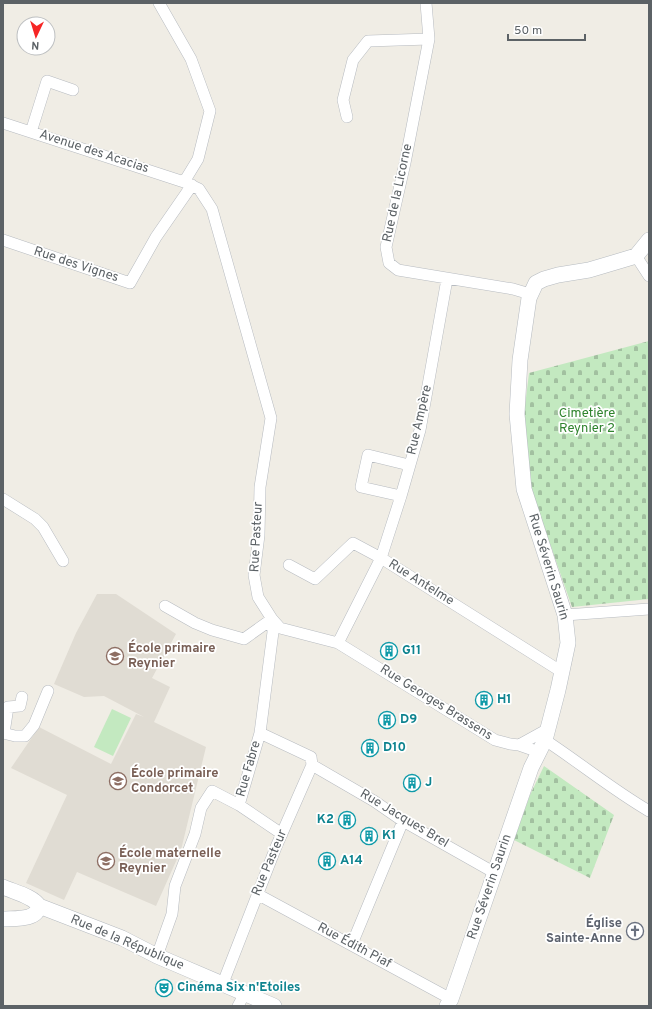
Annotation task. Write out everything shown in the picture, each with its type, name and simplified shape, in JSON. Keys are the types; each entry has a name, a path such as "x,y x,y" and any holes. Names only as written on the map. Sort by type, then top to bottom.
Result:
{"street":[{"path":"159,3 191,59 210,111 198,159 188,184"},
{"name":"Rue de la Licorne","path":"426,3 429,39 405,163 386,247 389,263 398,270 513,289 530,294"},
{"path":"347,117 344,100 353,60 368,40 429,39"},
{"path":"31,132 46,81 73,90"},
{"name":"Avenue des Acacias","path":"3,122 188,184"},
{"name":"Rue des Vignes","path":"3,240 130,283 188,184"},
{"name":"Rue Pasteur","path":"188,184 199,189 212,209 271,418 260,487 258,535 254,575 258,597 272,619"},
{"path":"530,294 536,283 544,279 589,270 636,256 649,240"},
{"path":"636,256 649,276"},
{"name":"Rue Ampère","path":"380,558 401,496 420,430 447,279"},
{"name":"Rue Séverin Saurin","path":"449,1002 531,768 544,740 568,643 565,615 524,489 516,414 520,360 530,294"},
{"path":"401,496 361,487 368,455 409,465"},
{"path":"3,499 35,519 43,527 63,561"},
{"path":"289,565 315,579 353,543 380,558"},
{"name":"Rue Antelme","path":"338,643 380,558 562,672"},
{"path":"164,606 212,630 244,639 272,619"},
{"path":"565,615 649,609"},
{"path":"272,619 280,628 338,643"},
{"path":"272,619 273,632 260,733 311,757 312,765"},
{"name":"Rue Georges Brassens","path":"338,643 495,740 519,745 544,740 649,811"},
{"path":"22,697 20,706 8,707 4,733 15,736 25,736 34,725 48,691"},
{"name":"Rue Fabre","path":"239,805 260,733"},
{"path":"519,745 544,740"},
{"name":"Rue Pasteur","path":"223,983 257,894 312,765"},
{"name":"Rue Jacques Brel","path":"312,765 374,801 403,821 495,873"},
{"name":"Rue Fabre","path":"157,956 172,914 175,886 195,834 201,808 212,791 239,805 282,834"},
{"path":"352,944 403,821"},
{"name":"Rue de la République","path":"3,886 30,899 39,906 122,938 157,956 223,983 241,1000 274,1006"},
{"name":"Rue Édith Piaf","path":"257,894 352,944 449,1002"},
{"path":"3,919 34,915 39,910 39,906"}],"shaded area":[{"path":"97,594 116,594 176,634 152,678 170,687 154,722 206,747 181,850 156,906 77,872 64,900 26,883 67,795 11,768 39,727 111,764 136,714 144,717 104,696 84,697 54,684 76,633"}],"green space":[{"name":"Cimetière Reynier 2","path":"649,341 649,599 572,607 532,492 524,414 529,373"},
{"path":"112,709 131,718 113,756 94,747"},
{"path":"544,766 614,815 590,878 514,840 530,795"}],"place":[{"name":"G11","path":"389,651"},
{"name":"École primaire Reynier","path":"115,656"},
{"name":"H1","path":"484,700"},
{"name":"D9","path":"387,720"},
{"name":"D10","path":"370,748"},
{"name":"École primaire Condorcet","path":"118,781"},
{"name":"J","path":"412,783"},
{"name":"K2","path":"347,820"},
{"name":"K1","path":"369,836"},
{"name":"École maternelle Reynier","path":"106,861"},
{"name":"A14","path":"327,861"},
{"name":"Église Sainte-Anne","path":"635,931"},
{"name":"Cinéma Six n'Etoiles","path":"164,988"}]}
